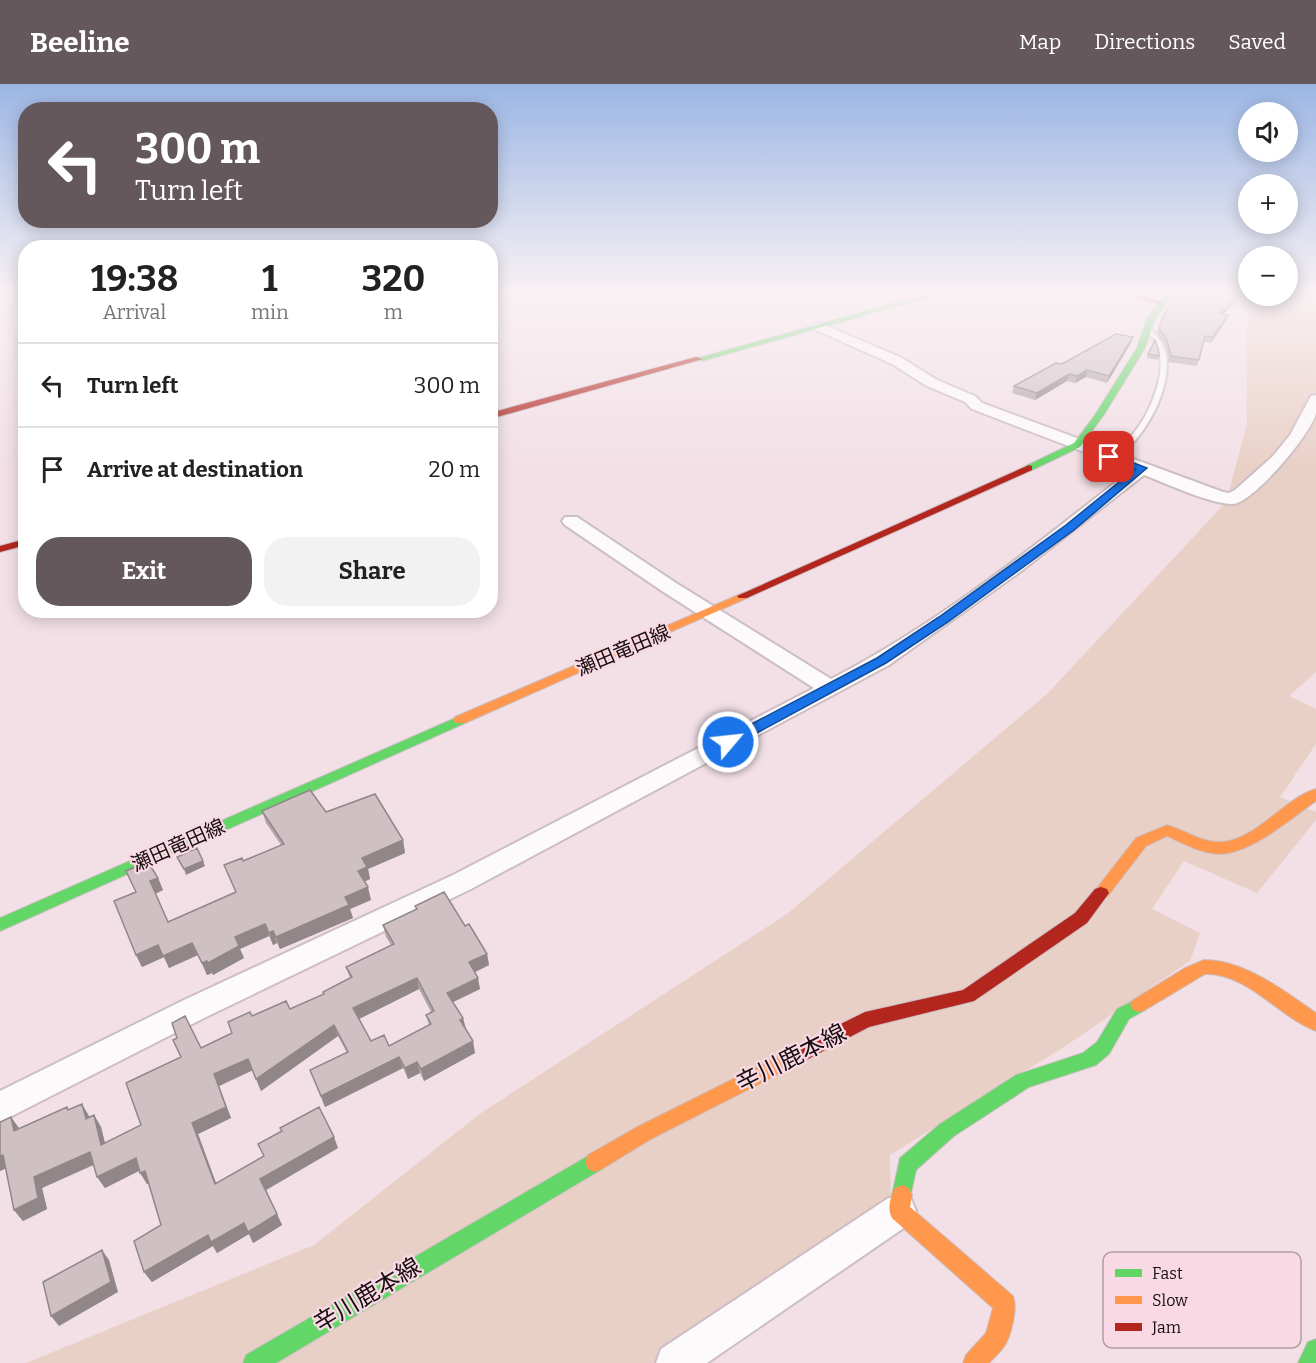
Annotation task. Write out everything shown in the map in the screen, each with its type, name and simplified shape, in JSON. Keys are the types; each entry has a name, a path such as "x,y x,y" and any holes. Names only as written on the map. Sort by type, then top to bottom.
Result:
{"main road":[{"path":"498,414 735,350"},
{"name":"瀬田竜田線","path":"0,925 272,803 910,524 1078,444 1099,416 1140,350"},
{"path":"0,549 18,544"},
{"name":"辛川鹿本線","path":"256,1362 644,1133 865,1020 968,996 1081,918 1142,842 1167,830 1222,849 1252,836 1316,794"},
{"path":"974,1363 996,1339 1005,1305 899,1211 907,1165 948,1130 1023,1081 1089,1059 1103,1048 1123,1014 1204,967 1218,968 1246,979 1316,1023"},
{"path":"1309,1363 1316,1350"}],"street":[{"path":"871,350 897,361 932,383 970,399 977,406 1109,457 1220,497 1232,499 1241,494 1279,459 1297,436 1316,399"},
{"path":"0,1107 194,1009 462,882 882,661 1070,528 1142,468"},
{"path":"570,521 709,613 831,689"},
{"path":"675,1363 899,1211"}],"lane":[{"path":"1109,457 1119,453 1150,417 1159,397 1162,350"}],"shaded area":[{"path":"1246,350 1316,350 1316,672 1289,696 1316,709 1316,744 1280,797 1316,812 1316,820 1257,893 1184,861 1152,909 1200,933 1190,961 1064,1047 890,1155 891,1204 653,1363 26,1363 314,1245 481,1113 787,914 1048,693 1226,502 1247,424"}],"building":[{"path":"1088,350 1125,350 1109,376 1087,370 1077,376 1069,374 1037,393 1014,386 1056,363 1062,364"},
{"path":"1150,350 1158,350 1159,356 1148,354"},
{"path":"1169,350 1202,350 1199,360 1171,356"},
{"path":"310,790 326,812 375,794 403,840 362,858 367,867 358,871 368,887 345,897 349,905 276,937 273,931 269,933 265,924 235,937 239,946 208,963 207,961 202,963 192,943 163,956 158,945 136,955 114,901 136,892 126,871 148,862 158,878 150,881 168,922 236,892 224,865 242,858 243,861 284,844 262,811"},
{"path":"197,848 203,861 184,869 177,857"},
{"path":"444,892 465,926 469,924 487,954 469,962 478,978 447,993 463,1018 460,1020 473,1041 421,1069 417,1062 405,1068 399,1057 321,1096 310,1070 348,1052 334,1025 256,1079 248,1059 214,1074 226,1107 192,1123 215,1184 264,1156 258,1144 282,1131 280,1128 319,1107 334,1137 260,1179 277,1214 248,1232 244,1223 211,1242 208,1235 144,1272 134,1241 161,1225 145,1171 140,1173 136,1158 97,1177 90,1152 34,1177 38,1198 14,1210 3,1155 0,1156 0,1122 11,1117 14,1131 67,1107 68,1110 82,1104 86,1119 94,1115 101,1145 141,1125 126,1083 181,1057 173,1040 177,1038 172,1023 185,1016 201,1048 232,1033 228,1022 250,1012 252,1016 286,1001 290,1009 324,994 323,992 352,977 346,967 394,944 383,925 417,909 415,906","holes":["417,978 434,1011 426,1015 431,1024 389,1046 384,1035 371,1041 353,1008"]},
{"path":"102,1250 111,1282 51,1316 43,1282"}],"traffic: fast":[{"path":"699,359 733,350"},
{"path":"1029,468 1077,445 1099,416 1140,350"},
{"path":"0,925 460,720"},
{"path":"902,1195 907,1165 947,1130 1023,1081 1089,1059 1103,1048 1123,1014 1139,1005"},
{"path":"254,1363 595,1162"},
{"path":"1309,1363 1316,1350"}],"traffic: slow":[{"path":"460,720 743,596"},
{"path":"1101,893 1141,842 1167,830 1206,846 1230,847 1255,835 1316,794"},
{"path":"1139,1005 1199,969 1215,967 1245,978 1316,1023"},
{"path":"595,1162 644,1133 799,1054"},
{"path":"902,1195 899,1211 1005,1304 996,1339 974,1363"}],"traffic: jam":[{"path":"498,414 699,359"},
{"path":"743,596 1029,468"},
{"path":"0,549 18,544"},
{"path":"799,1054 865,1020 968,996 1081,918 1101,893"}],"route":[{"path":"728,742 882,661 1070,528 1142,468 1109,457"}]}
